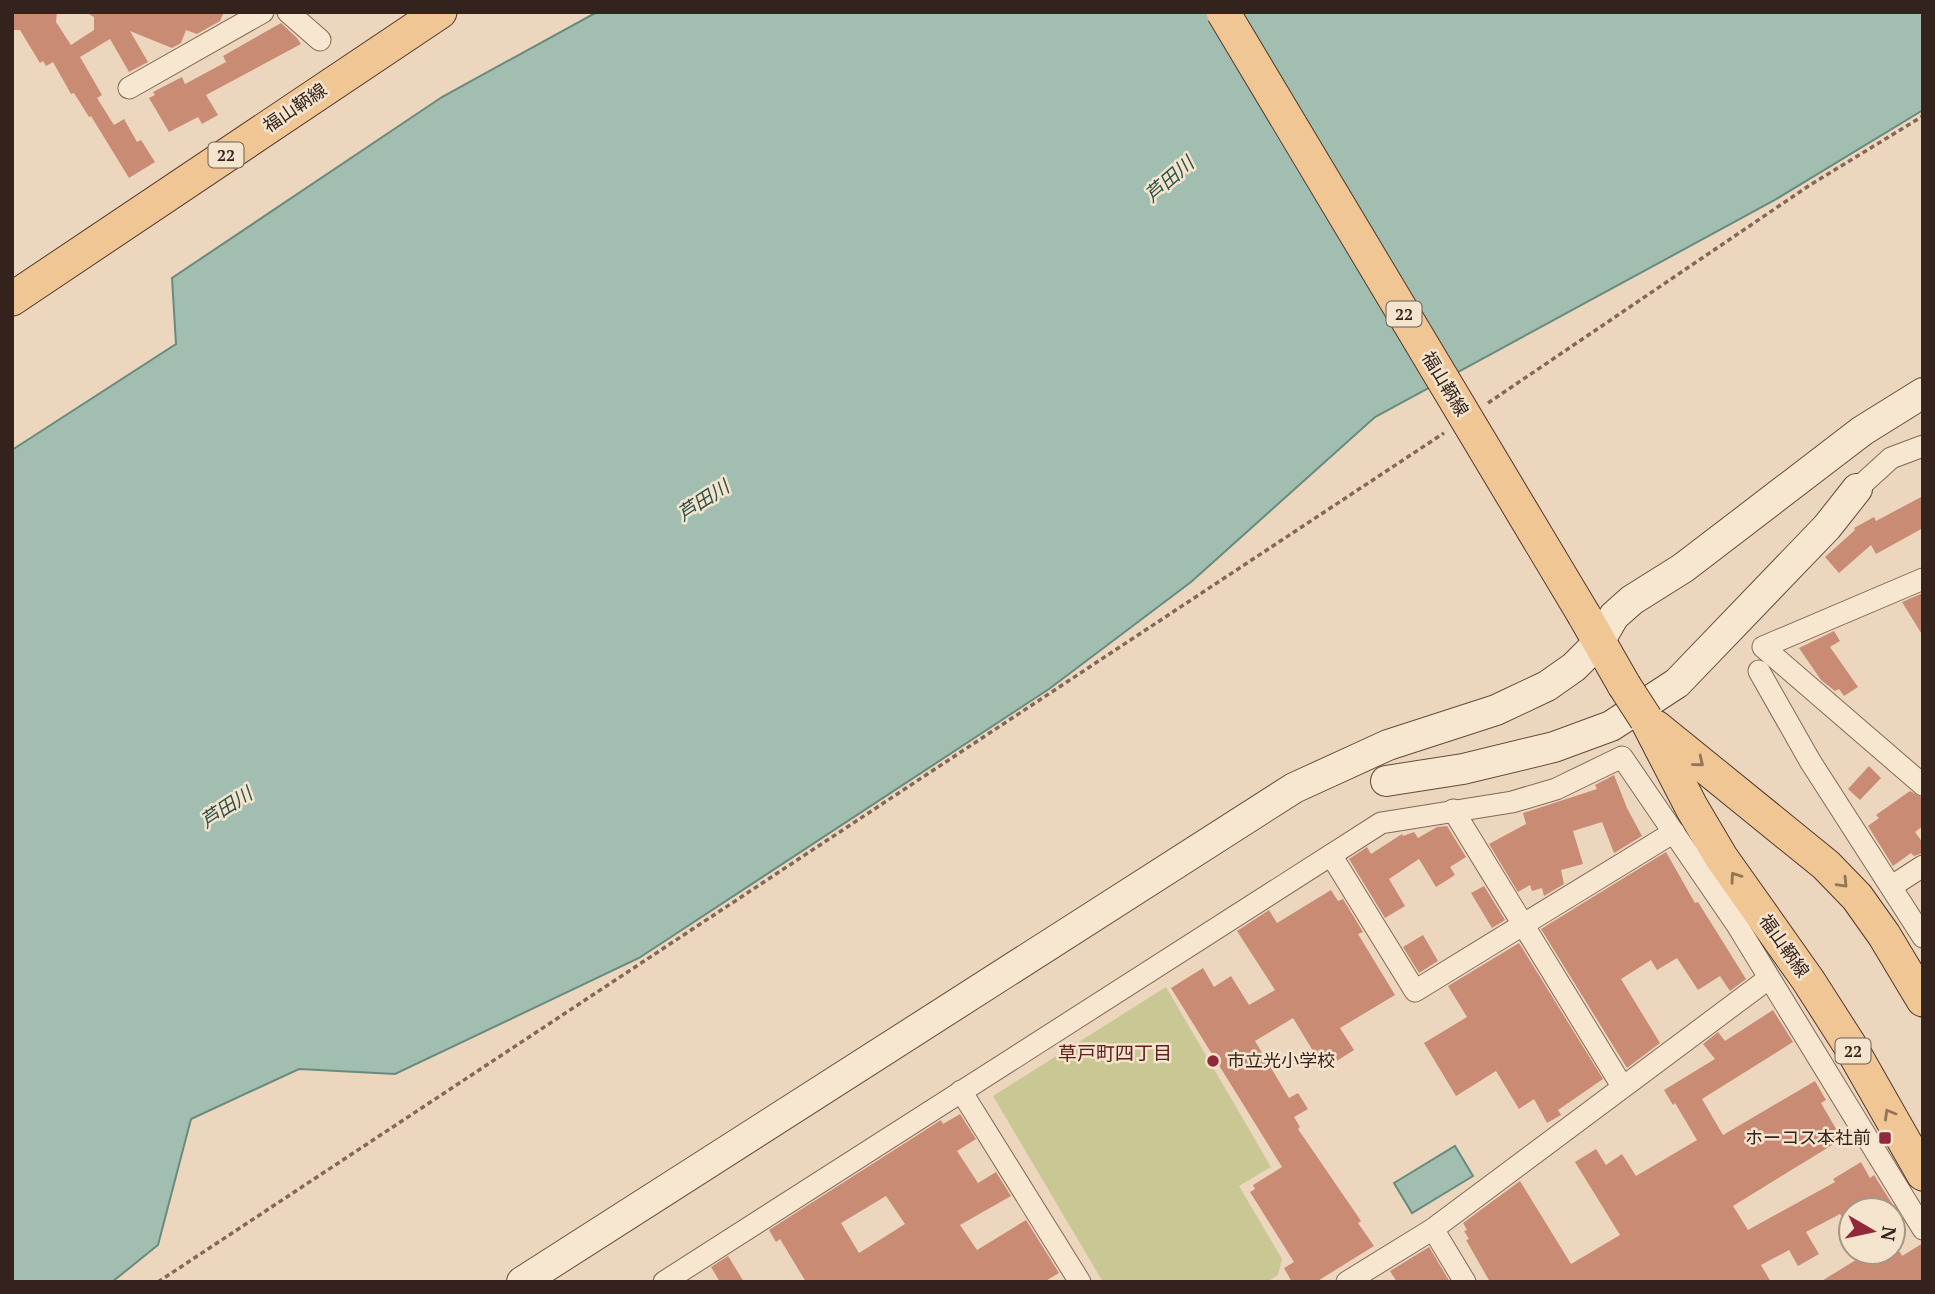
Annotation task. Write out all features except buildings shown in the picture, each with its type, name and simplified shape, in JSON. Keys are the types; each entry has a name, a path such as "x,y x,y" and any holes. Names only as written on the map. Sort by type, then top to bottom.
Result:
{"main road":[{"name":"福山鞆線","path":"1223,12 1646,719 1721,858 1849,1044 1923,1174"},
{"name":"福山鞆線","path":"12,299 428,15"},
{"name":"福山鞆線","path":"1646,719 1826,865 1857,897 1885,935 1922,998"}],"street":[{"path":"129,88 264,12"},
{"path":"288,12 320,40"},
{"path":"522,1282 1294,788 1388,745 1496,710 1547,686 1574,667 1591,628 1614,616 1632,600 1683,568 1862,431 1923,394"},
{"path":"1386,781 1463,769 1541,750 1611,726 1677,683 1827,527 1857,489 1891,458 1923,446"},
{"path":"1923,579 1763,647 1923,785"},
{"path":"1759,671 1810,761 1923,937"},
{"path":"664,1282 1381,823 1512,802 1556,789 1622,757 1737,925 1923,1229"},
{"path":"1454,810 1622,1086"},
{"path":"1331,855 1415,991 1674,832"},
{"path":"1892,886 1923,866"},
{"path":"1347,1282 1433,1230 1768,979"},
{"path":"961,1091 1080,1282"},
{"path":"1433,1230 1465,1282"}],"path":[{"path":"1481,408 1810,185 1923,116"},
{"path":"158,1282 1447,431"}],"shaded area":[{"path":"1166,987 1271,1167 1239,1186 1282,1259 1278,1275 1267,1282 1103,1282 993,1096"}],"water":[{"name":"芦田川","path":"597,12 1923,12 1923,110 1773,201 1375,417 1191,582 1049,689 639,958 395,1074 299,1069 191,1119 158,1245 112,1282 12,1282 12,450 176,344 172,278 442,97"},
{"path":"1455,1146 1473,1176 1412,1213 1394,1183"}],"place":[{"name":"市立光小学校","path":"1213,1061"},
{"name":"ホーコス本社前","path":"1885,1138"}],"district":[{"name":"草戸町四丁目","path":"1115,1053"}]}
